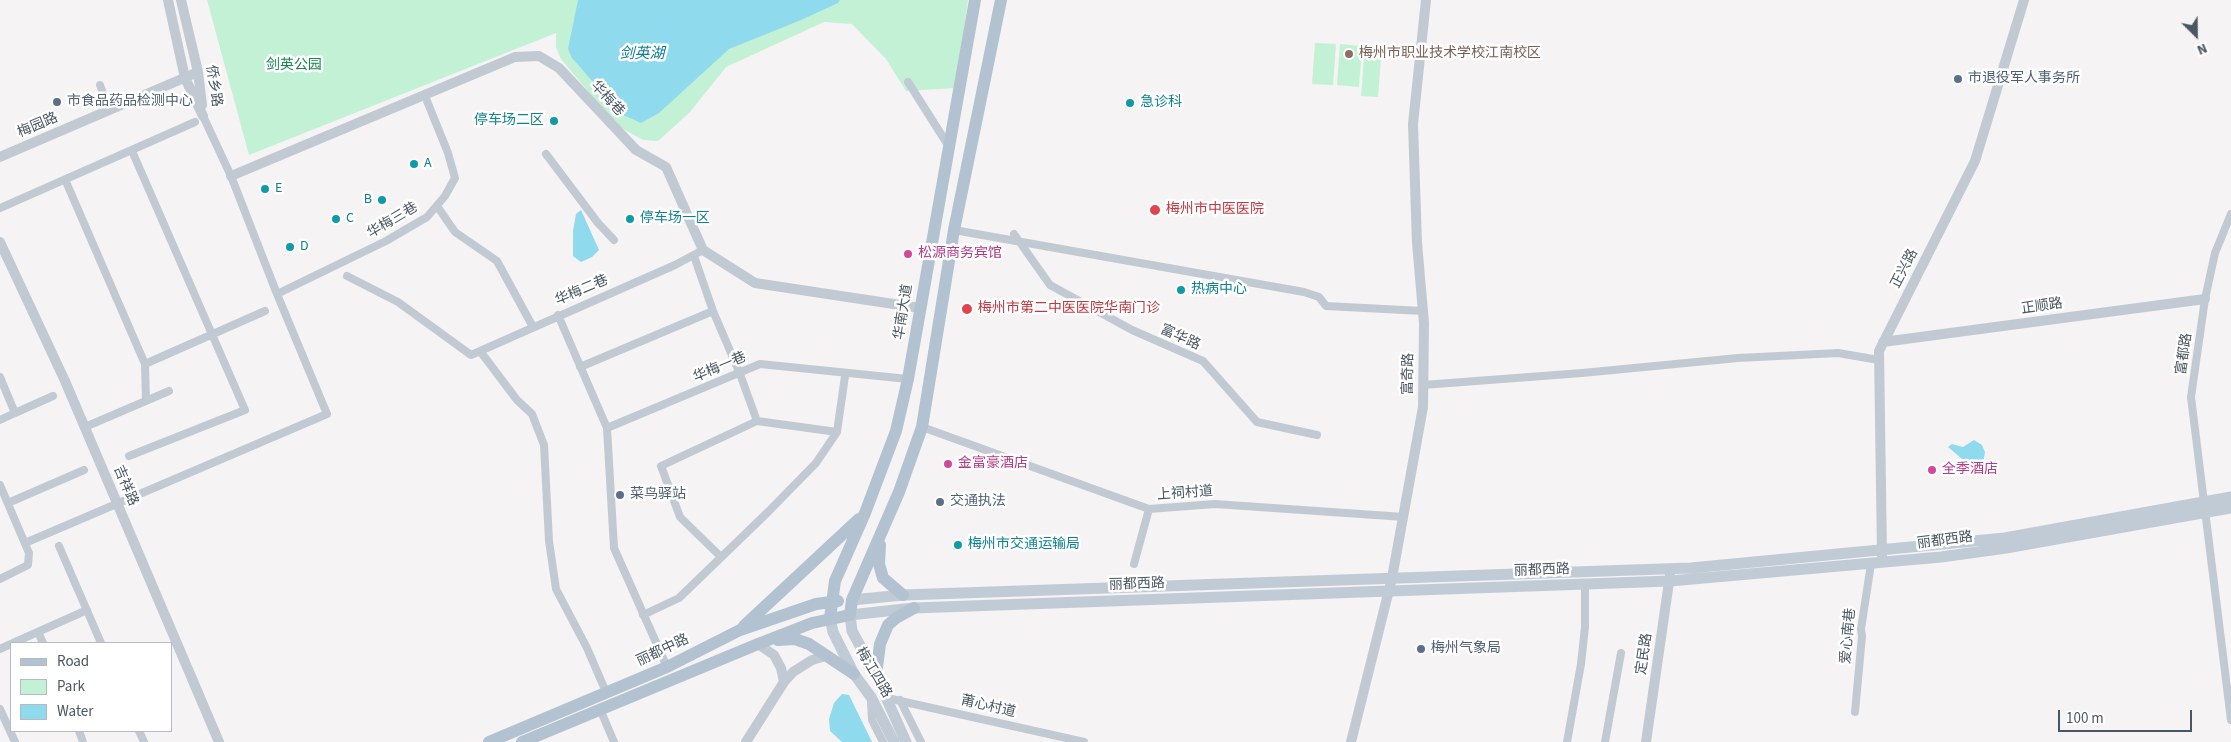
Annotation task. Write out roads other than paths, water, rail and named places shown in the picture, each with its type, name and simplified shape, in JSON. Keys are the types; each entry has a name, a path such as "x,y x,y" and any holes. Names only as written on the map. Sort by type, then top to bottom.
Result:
{"main road":[{"name":"华南大道","path":"830,618 835,581 865,513 896,431 908,379 975,0"},
{"path":"850,615 852,600 899,492 922,428 954,230 1001,0"},
{"path":"944,169 966,171"},
{"name":"丽都西路","path":"2206,507 2231,496"},
{"name":"丽都西路","path":"850,615 914,608 1670,581 1879,559 2206,507 2231,508"},
{"path":"740,630 865,513"},
{"path":"882,532 879,564 883,578 903,595"},
{"name":"丽都西路","path":"852,600 903,595 1670,569 1879,559"},
{"name":"丽都中路","path":"489,742 668,667 740,630 816,604 852,600"},
{"path":"876,675 880,644 888,625 914,608"},
{"name":"丽都中路","path":"522,742 812,623 850,615"},
{"name":"梅江四路","path":"850,615 852,631 876,675 906,742"},
{"name":"梅江四路","path":"830,618 833,632 854,674 871,697 894,742"},
{"path":"758,644 795,639 809,644 854,674"}],"street":[{"name":"侨乡路","path":"168,0 185,78 199,119"},
{"name":"侨乡路","path":"181,0 198,72 199,119"},
{"name":"富奇路","path":"1351,742 1392,578 1423,408 1423,311 1417,244 1413,124 1426,0"},
{"name":"正兴路","path":"1879,559 1879,351 1975,162 2024,0"},
{"name":"华梅巷","path":"231,176 515,57 539,56 559,68 636,150 666,167 698,253"},
{"name":"梅园路","path":"0,157 198,72"},
{"path":"908,82 948,145"},
{"path":"100,85 108,107"},
{"name":"华梅三巷","path":"276,294 386,241 426,217 445,196 455,178 448,153 425,96"},
{"path":"0,208 132,151 199,119 231,176 276,294 327,414 25,543"},
{"path":"129,456 245,410 214,335 132,151"},
{"path":"546,154 598,223 614,240"},
{"path":"68,184 145,364 146,401"},
{"path":"437,206 455,232 498,261 533,327"},
{"name":"富都路","path":"2231,214 2215,253 2205,299 2191,397 2231,720"},
{"path":"954,230 1304,292 1319,297 1326,306 1423,311"},
{"name":"富华路","path":"1014,234 1050,285 1132,330 1203,361 1257,422 1317,435"},
{"name":"吉祥路","path":"0,242 85,427 219,742"},
{"path":"698,253 755,283 920,308"},
{"path":"698,253 713,311 740,374 757,421"},
{"name":"华梅二巷","path":"347,276 398,302 471,354 698,253"},
{"name":"正顺路","path":"1883,342 2205,299"},
{"path":"145,364 265,311"},
{"path":"580,367 713,311"},
{"path":"558,315 607,428 614,548 668,667"},
{"path":"480,351 517,400 532,414 544,445 549,541 556,589 606,692"},
{"path":"1423,385 1582,373 1738,358 1838,353 1879,360"},
{"name":"华梅一巷","path":"607,428 740,374 760,364 908,379"},
{"path":"644,615 679,598 816,463 837,432 845,376"},
{"path":"0,377 16,413"},
{"path":"85,427 170,391"},
{"path":"0,420 53,396"},
{"path":"721,557 680,517 661,466 757,421 837,432"},
{"name":"上祠村道","path":"922,428 1149,509 1215,504 1404,517"},
{"path":"8,503 84,470"},
{"path":"0,485 29,553 28,565 0,579"},
{"path":"1134,564 1149,509"},
{"path":"59,546 101,642"},
{"name":"爱心南巷","path":"1855,712 1862,636 1860,629 1879,559"},
{"name":"定民路","path":"1646,742 1670,581 1670,569"},
{"path":"1567,742 1586,627 1585,584"},
{"path":"16,642 87,610"},
{"path":"38,632 43,642"},
{"path":"758,644 774,655 781,668 784,682"},
{"path":"1605,742 1621,653"},
{"path":"746,742 784,682 802,664 826,656"},
{"path":"871,697 872,720 883,742"},
{"name":"莆心村道","path":"887,698 1084,742"},
{"path":"900,700 921,742"},
{"path":"0,709 10,731"},
{"path":"600,709 614,742"}],"water":[{"name":"剑英湖","path":"578,0 840,0 838,3 801,20 729,49 659,113 641,123 621,114 572,58 568,49"},
{"path":"581,210 599,250 592,257 581,262 573,256 573,231 576,214"},
{"path":"1974,440 1982,445 1985,452 1983,464 1987,470 1986,475 1981,475 1948,447 1952,444 1963,447"},
{"path":"842,694 849,695 872,742 842,742 830,731 829,719 834,703"}],"place":[{"name":"梅州市职业技术学校江南校区","path":"1349,54"},
{"name":"市退役军人事务所","path":"1958,79"},
{"name":"市食品药品检测中心","path":"57,102"},
{"name":"急诊科","path":"1130,103"},
{"name":"停车场二区","path":"554,121"},
{"name":"A","path":"414,164"},
{"name":"E","path":"265,189"},
{"name":"B","path":"382,200"},
{"name":"梅州市中医医院","path":"1155,210"},
{"name":"C","path":"336,219"},
{"name":"停车场一区","path":"630,219"},
{"name":"D","path":"290,247"},
{"name":"松源商务宾馆","path":"908,254"},
{"name":"热病中心","path":"1181,290"},
{"name":"梅州市第二中医医院华南门诊","path":"967,309"},
{"name":"金富豪酒店","path":"948,464"},
{"name":"全季酒店","path":"1932,470"},
{"name":"菜鸟驿站","path":"620,495"},
{"name":"交通执法","path":"940,502"},
{"name":"梅州市交通运输局","path":"958,545"},
{"name":"梅州气象局","path":"1421,649"}],"park label":[{"name":"剑英公园","path":"294,66"}]}
